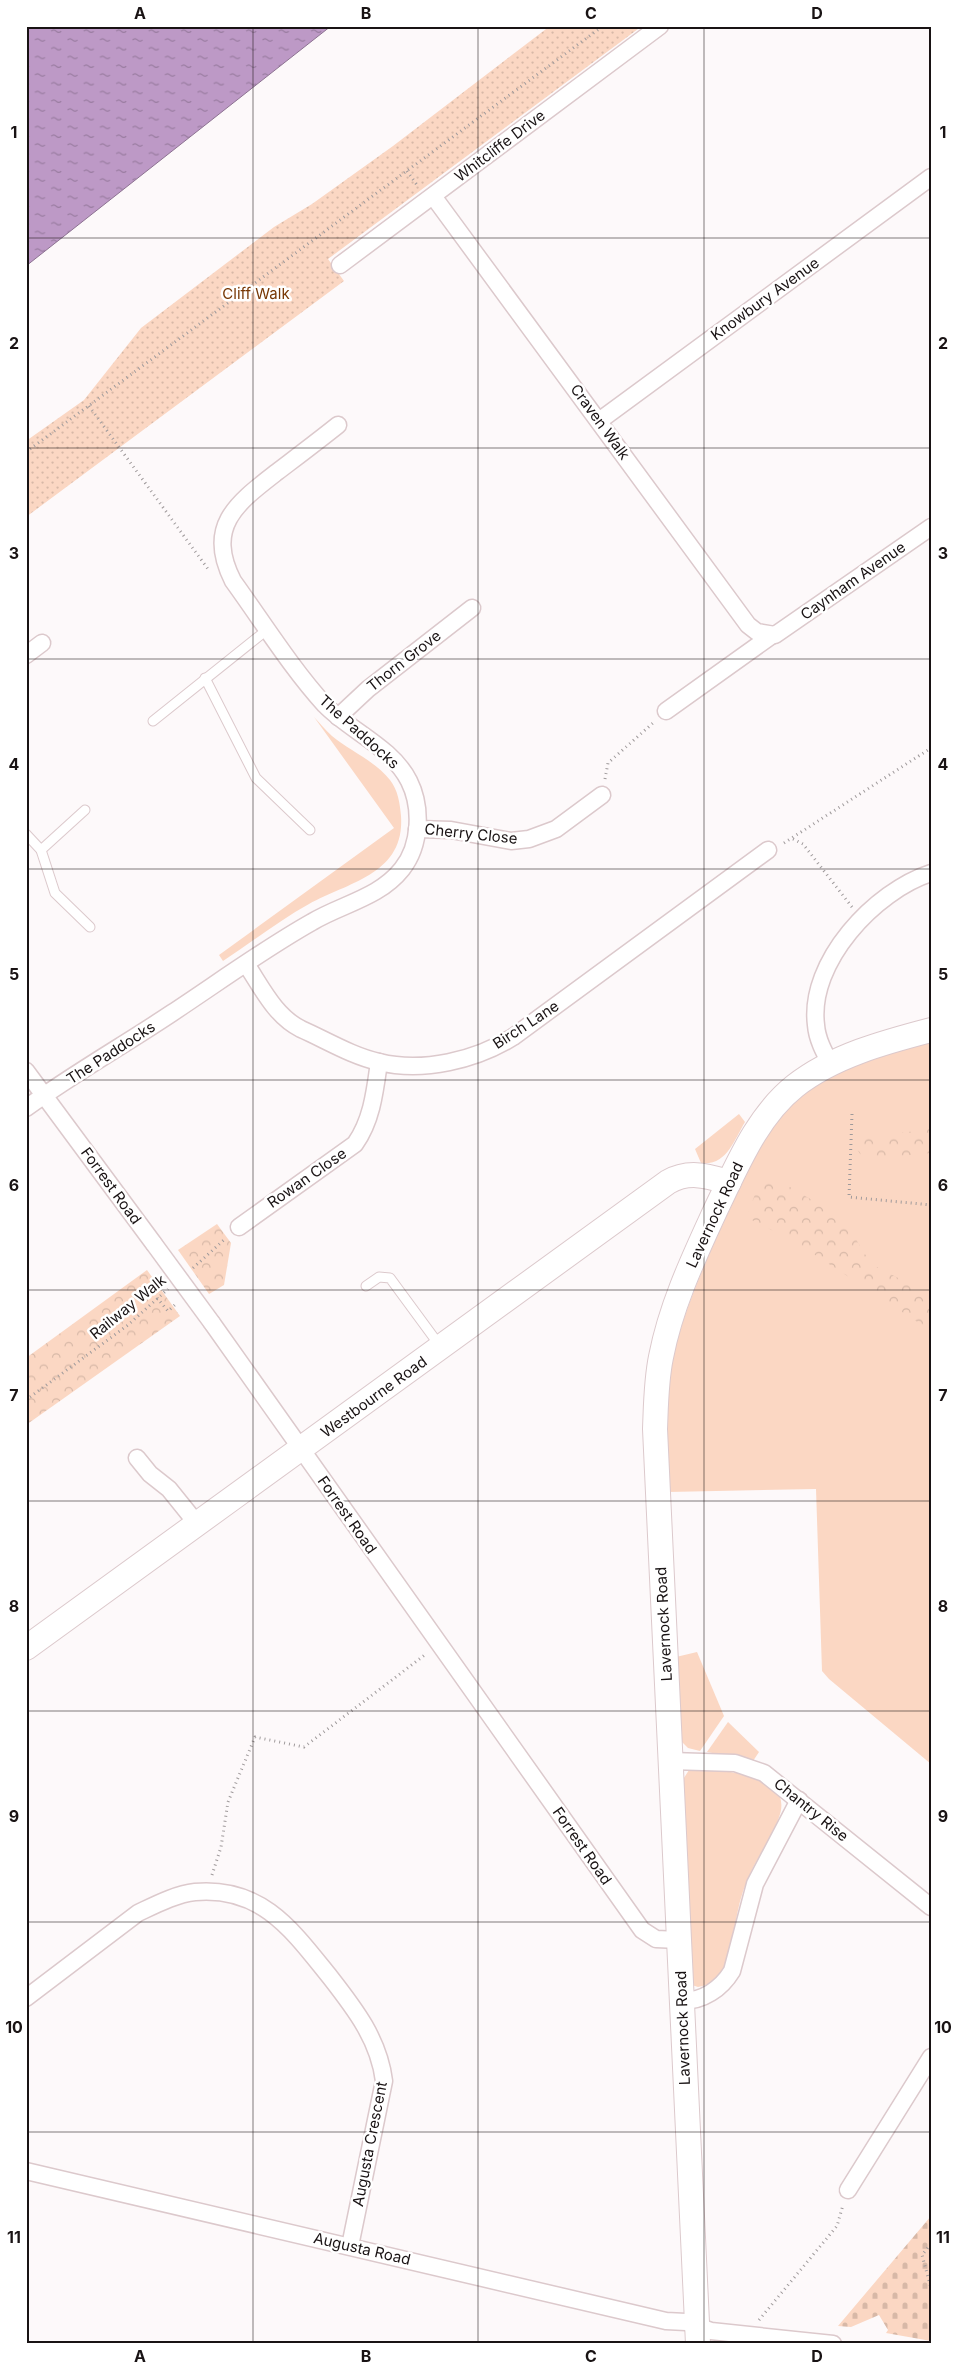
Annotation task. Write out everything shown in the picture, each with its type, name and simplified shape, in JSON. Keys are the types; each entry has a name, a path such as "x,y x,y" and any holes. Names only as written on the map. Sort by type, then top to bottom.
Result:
{"main road":[{"name":"Lavernock Road","path":"698,2335 655,1429 658,1372 665,1338 679,1293 729,1182 755,1133 781,1099 803,1081 831,1064 874,1047 931,1030"},
{"name":"Westbourne Road","path":"26,1648 442,1348 668,1182 685,1174 695,1174 729,1182"}],"street":[{"name":"Whitcliffe Drive","path":"340,265 660,26"},
{"name":"Knowbury Avenue","path":"599,421 931,177"},
{"name":"Craven Walk","path":"433,196 748,625 757,632 773,635"},
{"name":"The Paddocks","path":"26,1108 312,921 366,898 393,879 410,857 415,844 417,829 415,795 408,779 398,765 338,716 316,694 232,582 226,568 222,550 223,537 233,510 242,500 338,425"},
{"name":"Caynham Avenue","path":"666,711 931,527"},
{"name":"Thorn Grove","path":"338,716 368,689 472,608"},
{"path":"26,655 42,643"},
{"name":"Cherry Close","path":"417,829 451,830 511,841 529,840 556,829 602,795"},
{"name":"Birch Lane","path":"246,964 279,1014 289,1023 379,1062 415,1066 458,1060 500,1045 768,850"},
{"path":"831,1064 817,1032 817,1002 823,979 831,961 840,944 861,919 884,898 898,887 931,873"},
{"name":"Rowan Close","path":"238,1227 355,1144 364,1131 370,1115 379,1062"},
{"name":"Forrest Road","path":"26,1071 212,1323 642,1930 656,1939 679,1940"},
{"path":"137,1458 150,1474 169,1489 198,1524"},
{"name":"Chantry Rise","path":"671,1761 727,1762 750,1767 764,1773 931,1907"},
{"path":"682,2001 693,2001 708,1994 727,1979 732,1971 755,1884 799,1800"},
{"name":"Augusta Crescent","path":"26,1998 138,1913 194,1892 242,1897 270,1910 295,1935 361,2018 381,2061 384,2081 350,2246"},
{"path":"848,2190 931,2057"},
{"name":"Augusta Road","path":"26,2172 666,2321 686,2322 698,2335 711,2331 833,2344"}],"lane":[{"path":"153,721 268,630"},
{"path":"206,678 256,778 310,830"},
{"path":"42,850 85,810"},
{"path":"26,834 42,850 55,893 90,927"},
{"path":"366,1286 380,1278 390,1278 442,1348"}],"path":[{"path":"26,452 603,26"},
{"path":"88,406 207,569 226,568"},
{"path":"602,795 608,763 666,711"},
{"path":"768,850 792,840 931,748"},
{"path":"792,840 803,844 861,919"},
{"path":"852,1114 849,1197 931,1205"},
{"path":"191,1270 238,1227"},
{"name":"Railway Walk","path":"26,1400 128,1324 170,1288"},
{"path":"207,1892 221,1847 228,1802 255,1737 304,1747 439,1645"},
{"path":"748,2334 837,2226 848,2190"},
{"path":"931,2244 922,2255 931,2288"}],"green space":[{"name":"Cliff Walk","path":"550,26 642,26 328,259 344,281 26,517 26,441 84,400 141,328 274,227 312,204 393,146"},
{"path":"314,717 332,736 377,767 390,780 395,788 399,802 401,816 400,836 394,851 384,864 371,874 298,910 223,961 219,955 394,828"},
{"path":"931,1041 931,1764 829,1679 822,1671 816,1489 668,1492 666,1401 675,1348 689,1304 706,1261 735,1198 755,1156 771,1129 791,1105 832,1076 864,1062"},
{"path":"739,1114 745,1122 729,1150 717,1160 710,1163 701,1163 695,1149"},
{"path":"931,1129 931,1153 870,1159 860,1153 855,1141 867,1133 885,1135"},
{"path":"764,1172 843,1218 871,1264 931,1295 931,1331 797,1243 746,1217"},
{"path":"217,1224 231,1243 224,1285 209,1294 178,1250"},
{"path":"147,1270 180,1316 26,1425 26,1358"},
{"path":"697,1652 724,1716 700,1751 688,1748 679,1739 676,1657"},
{"path":"728,1722 759,1752 753,1761 707,1752"},
{"path":"689,1770 718,1771 752,1776 766,1782 777,1791 781,1803 775,1828 750,1873 743,1891 726,1966 714,1980 698,1987 692,1985 682,1781"},
{"path":"931,2216 931,2341 886,2333 888,2330 879,2315 851,2327 838,2326"}],"water":[{"path":"26,26 331,26 26,266"}]}
